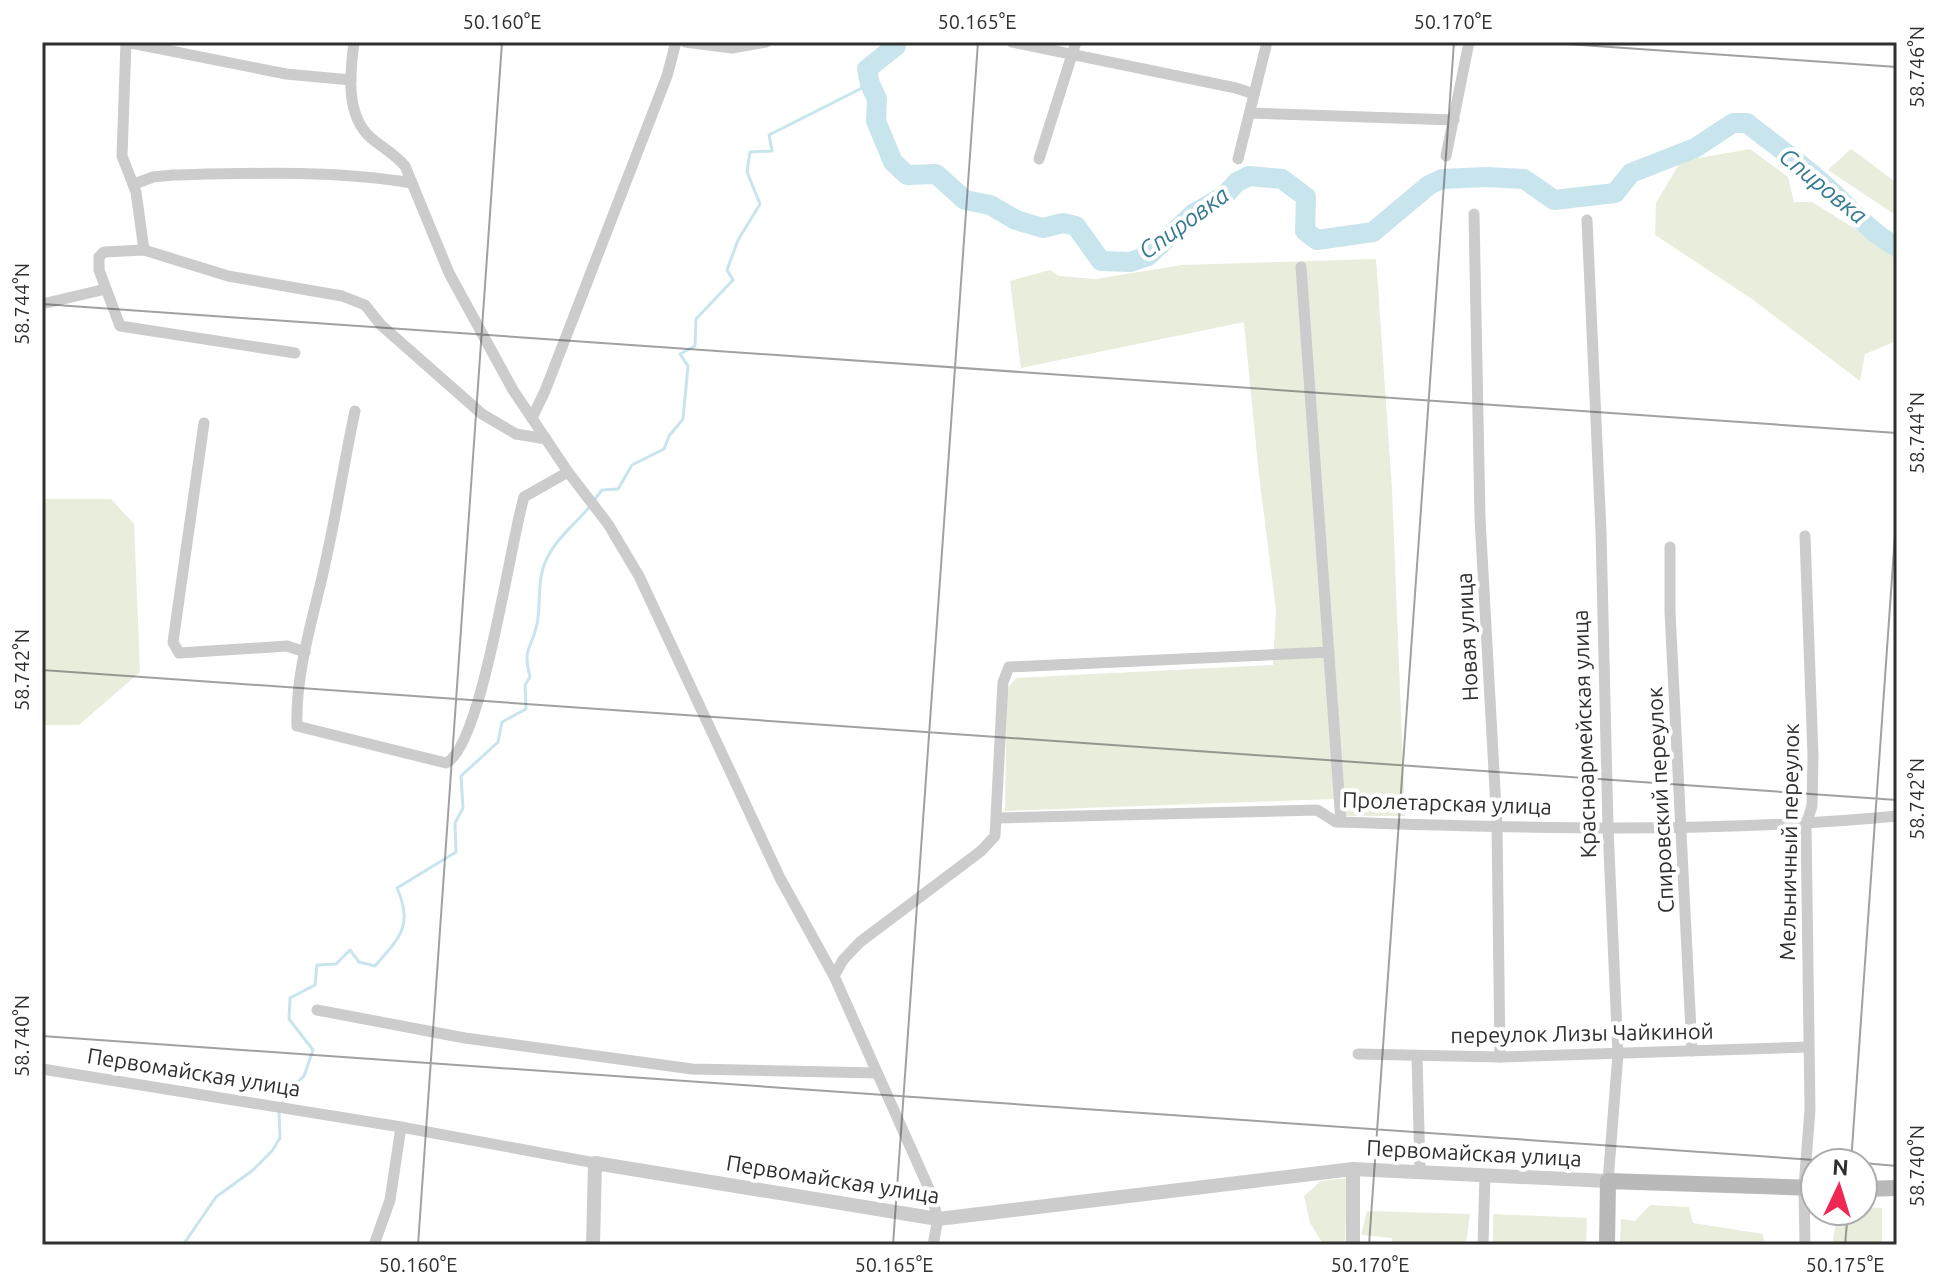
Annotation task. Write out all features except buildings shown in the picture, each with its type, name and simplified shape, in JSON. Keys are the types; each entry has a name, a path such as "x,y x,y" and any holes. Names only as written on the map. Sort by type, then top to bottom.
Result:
{"main road":[{"name":"Первомайская улица","path":"1608,1181 1799,1187"},
{"name":"Красноармейская улица","path":"1607,1245 1608,1181"}],"street":[{"path":"144,250 143,225 134,184 122,156 126,42 286,74 351,80"},
{"path":"354,42 351,80 360,125 405,166 449,273 513,390 568,472 601,513 639,576 780,878 834,976 930,1191 938,1219 933,1245"},
{"path":"532,418 667,76 676,42"},
{"path":"685,42 732,48 766,42"},
{"path":"1012,42 1254,94"},
{"path":"1039,159 1076,42"},
{"path":"1238,159 1267,42"},
{"path":"1446,156 1469,42"},
{"path":"1250,113 1454,120"},
{"path":"134,184 153,177 173,175 300,173 342,174 412,183"},
{"name":"Новая улица","path":"1474,214 1480,518 1497,826 1500,1057"},
{"name":"Красноармейская улица","path":"1587,220 1601,532 1608,828 1618,1054 1608,1181"},
{"path":"295,353 120,326 99,270 99,257 104,252 144,250 228,276 342,296 365,305 381,325 482,414 516,434 546,439"},
{"path":"1301,267 1341,822"},
{"path":"42,304 106,289"},
{"path":"355,411 305,652 297,726 446,763 451,761 460,748 475,711 524,497 568,472"},
{"path":"204,423 173,642 179,653 287,646 305,652"},
{"name":"Мельничный переулок","path":"1805,536 1813,756 1812,806 1806,825 1810,1147"},
{"name":"Спировский переулок","path":"1670,547 1670,612 1692,1051"},
{"path":"834,976 843,960 860,942 981,851 995,836 1003,682 1009,667 1329,652"},
{"name":"Пролетарская улица","path":"998,818 1317,810 1336,822 1608,828 1806,825 1897,816"},
{"path":"317,1010 465,1038 692,1069 877,1073"},
{"name":"переулок Лизы Чайкиной","path":"1358,1054 1500,1057 1807,1047"},
{"path":"1417,1056 1420,1171"},
{"name":"Первомайская улица","path":"42,1069 938,1219 1353,1169 1608,1181"},
{"path":"374,1245 390,1200 401,1127"},
{"path":"593,1245 595,1163"},
{"path":"1353,1169 1353,1245"},
{"path":"1483,1245 1485,1175"}],"green space":[{"path":"1750,149 1788,177 1794,202 1812,202 1897,255 1897,341 1865,354 1860,381 1752,299 1655,235 1656,203 1681,161"},
{"path":"1851,149 1897,183 1897,216 1828,170"},
{"path":"1376,259 1392,489 1405,816 1337,816 1335,799 1005,811 1007,689 1016,678 1273,665 1276,610 1244,322 1021,368 1010,281 1050,270 1059,276 1096,279 1182,265"},
{"path":"42,499 111,499 134,524 140,672 79,725 42,725"},
{"path":"1347,1178 1345,1245 1324,1245 1310,1223 1304,1196 1321,1181"},
{"path":"1650,1205 1689,1207 1693,1223 1763,1234 1764,1245 1620,1245 1621,1219 1635,1221"},
{"path":"1879,1208 1882,1208 1882,1245 1832,1245 1835,1227 1879,1227"},
{"path":"1367,1211 1470,1214 1466,1243 1393,1245 1392,1238 1361,1235"},
{"path":"1493,1214 1587,1218 1586,1245 1493,1245"}],"waterway":[{"name":"Спировка","path":"896,42 896,46 867,69 877,99 876,121 893,162 907,175 936,174 965,200 990,205 1016,220 1043,228 1063,223 1076,226 1101,261 1130,262 1148,256 1193,214 1224,196 1237,182 1249,176 1282,179 1306,197 1305,231 1317,240 1373,232 1429,185 1442,179 1524,179 1554,200 1615,193 1631,173 1695,148 1733,123 1747,123 1812,174 1876,233 1897,247"},
{"path":"595,499 602,490 618,489 632,465 664,449 669,436 683,419 688,366 680,354 695,346 696,319 733,280 727,270 738,240 760,204 747,172 750,152 772,151 769,135 870,84"},
{"path":"281,1105 290,1089 304,1076 313,1050 289,1019 290,998 315,985 317,965 336,964 350,950 359,962 375,966 397,939 404,922 397,888 456,852 455,823 463,808 461,776 498,742 502,722 526,709 525,685 530,677 527,653 537,624 543,570 554,546 591,505"},
{"path":"183,1245 216,1197 253,1170 272,1151 280,1138 279,1112"}]}
